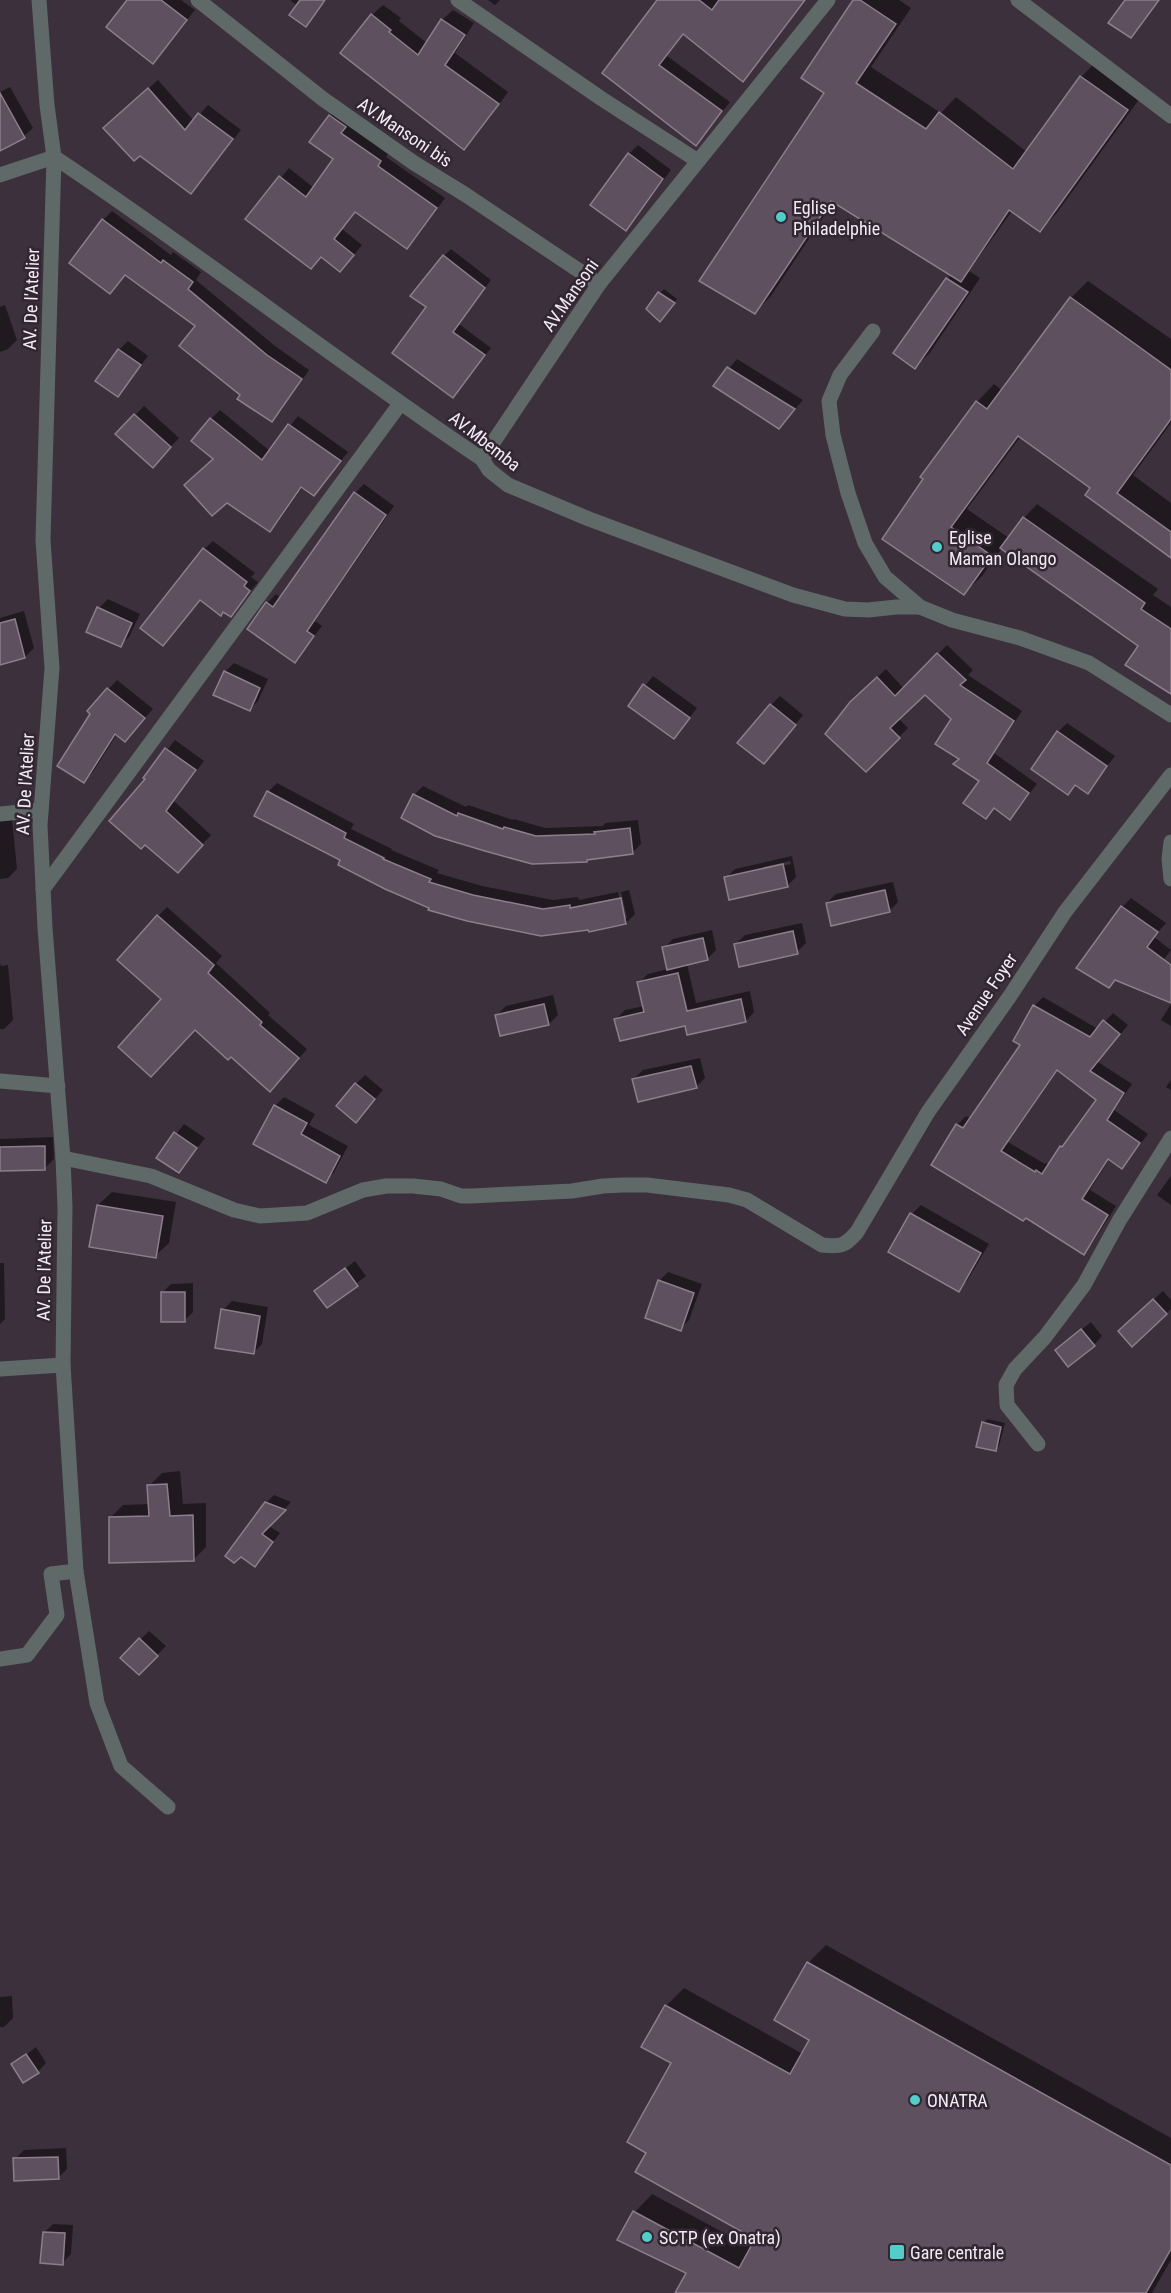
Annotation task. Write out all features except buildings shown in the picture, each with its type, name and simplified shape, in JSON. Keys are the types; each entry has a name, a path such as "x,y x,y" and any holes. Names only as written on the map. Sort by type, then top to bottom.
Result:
{"street":[{"name":"AV. De l'Atelier","path":"39,0 47,105 54,157 43,540 52,668 41,810 43,889 63,1158 65,1207 63,1365 76,1571 97,1703 121,1766 168,1807"},
{"name":"AV.Mansoni bis","path":"198,0 323,99 414,163 599,284"},
{"path":"458,0 602,99 698,161"},
{"name":"AV.Mansoni","path":"482,459 599,284 828,0"},
{"path":"1018,0 1171,116"},
{"path":"0,175 54,157"},
{"name":"AV.Mbemba","path":"54,157 131,208 400,404 482,459 489,470 508,485 599,523 793,595 845,609 920,607"},
{"path":"873,331 840,375 829,400 833,435 848,493 865,543 885,577 920,607 952,620 1020,638 1089,663 1171,715"},
{"path":"43,889 400,404"},
{"name":"Avenue Foyer","path":"63,1158 151,1176 234,1210 260,1216 307,1213 363,1190 386,1186 441,1189 461,1196 472,1196 647,1185 729,1195 747,1200 822,1245 846,1244 857,1232 928,1112 1010,996 1065,912 1171,775"},
{"path":"0,814 41,810"},
{"path":"1171,842 1169,859 1171,879"},
{"path":"0,1082 58,1086"},
{"path":"1038,1444 1007,1405 1006,1385 1015,1369 1045,1337 1084,1285 1119,1221 1171,1138"},
{"path":"0,1369 63,1365"},
{"path":"0,1659 27,1655 57,1615 51,1574 76,1571"}],"place":[{"name":"Eglise Philadelphie","path":"781,217"},
{"name":"Eglise Maman Olango","path":"937,547"},
{"name":"ONATRA","path":"915,2100"},
{"name":"SCTP (ex Onatra)","path":"647,2237"},
{"name":"Gare centrale","path":"897,2252"}]}
